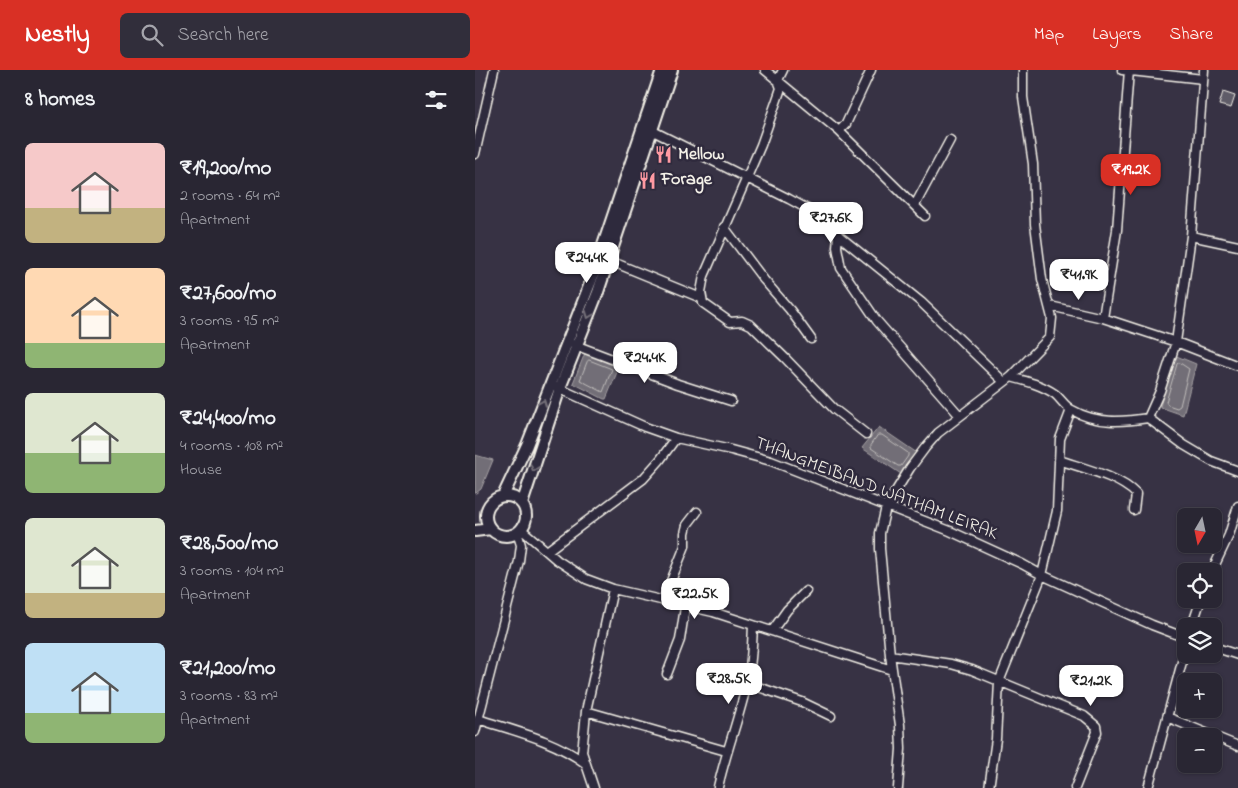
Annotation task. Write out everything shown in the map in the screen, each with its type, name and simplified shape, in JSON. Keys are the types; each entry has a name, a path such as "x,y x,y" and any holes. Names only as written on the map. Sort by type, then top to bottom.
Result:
{"main road":[{"path":"503,496 555,386 608,260 663,70"},
{"path":"572,344 597,264 647,128 672,70"},
{"path":"522,504 511,496 503,496 495,500 489,506 487,522 497,533 505,536 519,531 526,517 522,504 555,386"},
{"path":"475,515 487,513"},
{"path":"475,531 491,528"}],"street":[{"path":"475,154 493,70"},
{"path":"765,70 839,131 925,216"},
{"path":"783,70 779,80 781,88 761,145 704,276 701,298 707,307 730,322 741,321 751,325 834,409 866,434"},
{"path":"839,131 846,124 871,70"},
{"path":"898,788 901,748 900,725 893,670 889,655 880,549 880,533 886,507 910,468 938,433 1011,377 1050,337 1053,318 1043,280 1035,224 1033,164 1023,97 1023,70"},
{"path":"1122,70 1203,79"},
{"path":"1103,318 1117,230 1129,70"},
{"path":"1148,418 1160,392 1176,342 1191,236 1204,70"},
{"path":"647,128 815,213 838,235 921,302 1004,382"},
{"path":"915,206 950,140"},
{"path":"724,227 811,339"},
{"path":"838,235 837,247 841,268 846,276 877,321 960,416"},
{"path":"1191,236 1238,246"},
{"path":"608,260 701,298"},
{"path":"1049,306 1103,318 1176,342 1238,366"},
{"path":"572,344 678,384 731,401"},
{"path":"1011,377 1049,390 1071,410 1098,420 1115,422 1148,418 1184,445 1211,461 1238,471"},
{"name":"THANGMEIBAND WATHAM LEIRAK","path":"555,386 626,420 676,438 771,461 957,535 1022,564 1041,575 1177,635"},
{"path":"989,788 996,739 999,682 1041,575 1057,511 1060,439 1071,410"},
{"path":"547,551 643,479 676,438"},
{"path":"1059,460 1100,473 1130,488 1136,494 1134,510"},
{"path":"1216,563 1229,535 1238,506"},
{"path":"663,601 685,546 687,525 697,512"},
{"path":"519,531 586,579 613,589 713,612 893,670"},
{"path":"475,732 519,561 521,545 519,531"},
{"path":"594,788 583,752 587,711 613,589"},
{"path":"772,631 787,610 806,591"},
{"path":"667,674 680,640 685,607"},
{"path":"718,787 726,751 747,683 752,658 753,625"},
{"path":"1222,650 1238,655"},
{"path":"889,655 951,664 1084,716 1096,726 1097,732 1075,788"},
{"path":"1148,788 1182,663"},
{"path":"747,683 802,702 831,716"},
{"path":"587,711 726,751"},
{"path":"1167,717 1238,746"},
{"path":"478,719 560,748 585,763"}],"water":[{"path":"585,353 620,365 606,399 573,383"},
{"path":"1174,355 1196,364 1183,415 1160,407"},
{"path":"879,427 917,453 901,474 862,448"},
{"path":"475,455 493,460 481,489 476,493 475,493"}],"building":[{"path":"1223,92 1235,96 1231,108 1219,105"}],"place":[{"name":"Mellow","path":"664,155"},
{"name":"Forage","path":"647,180"}]}
